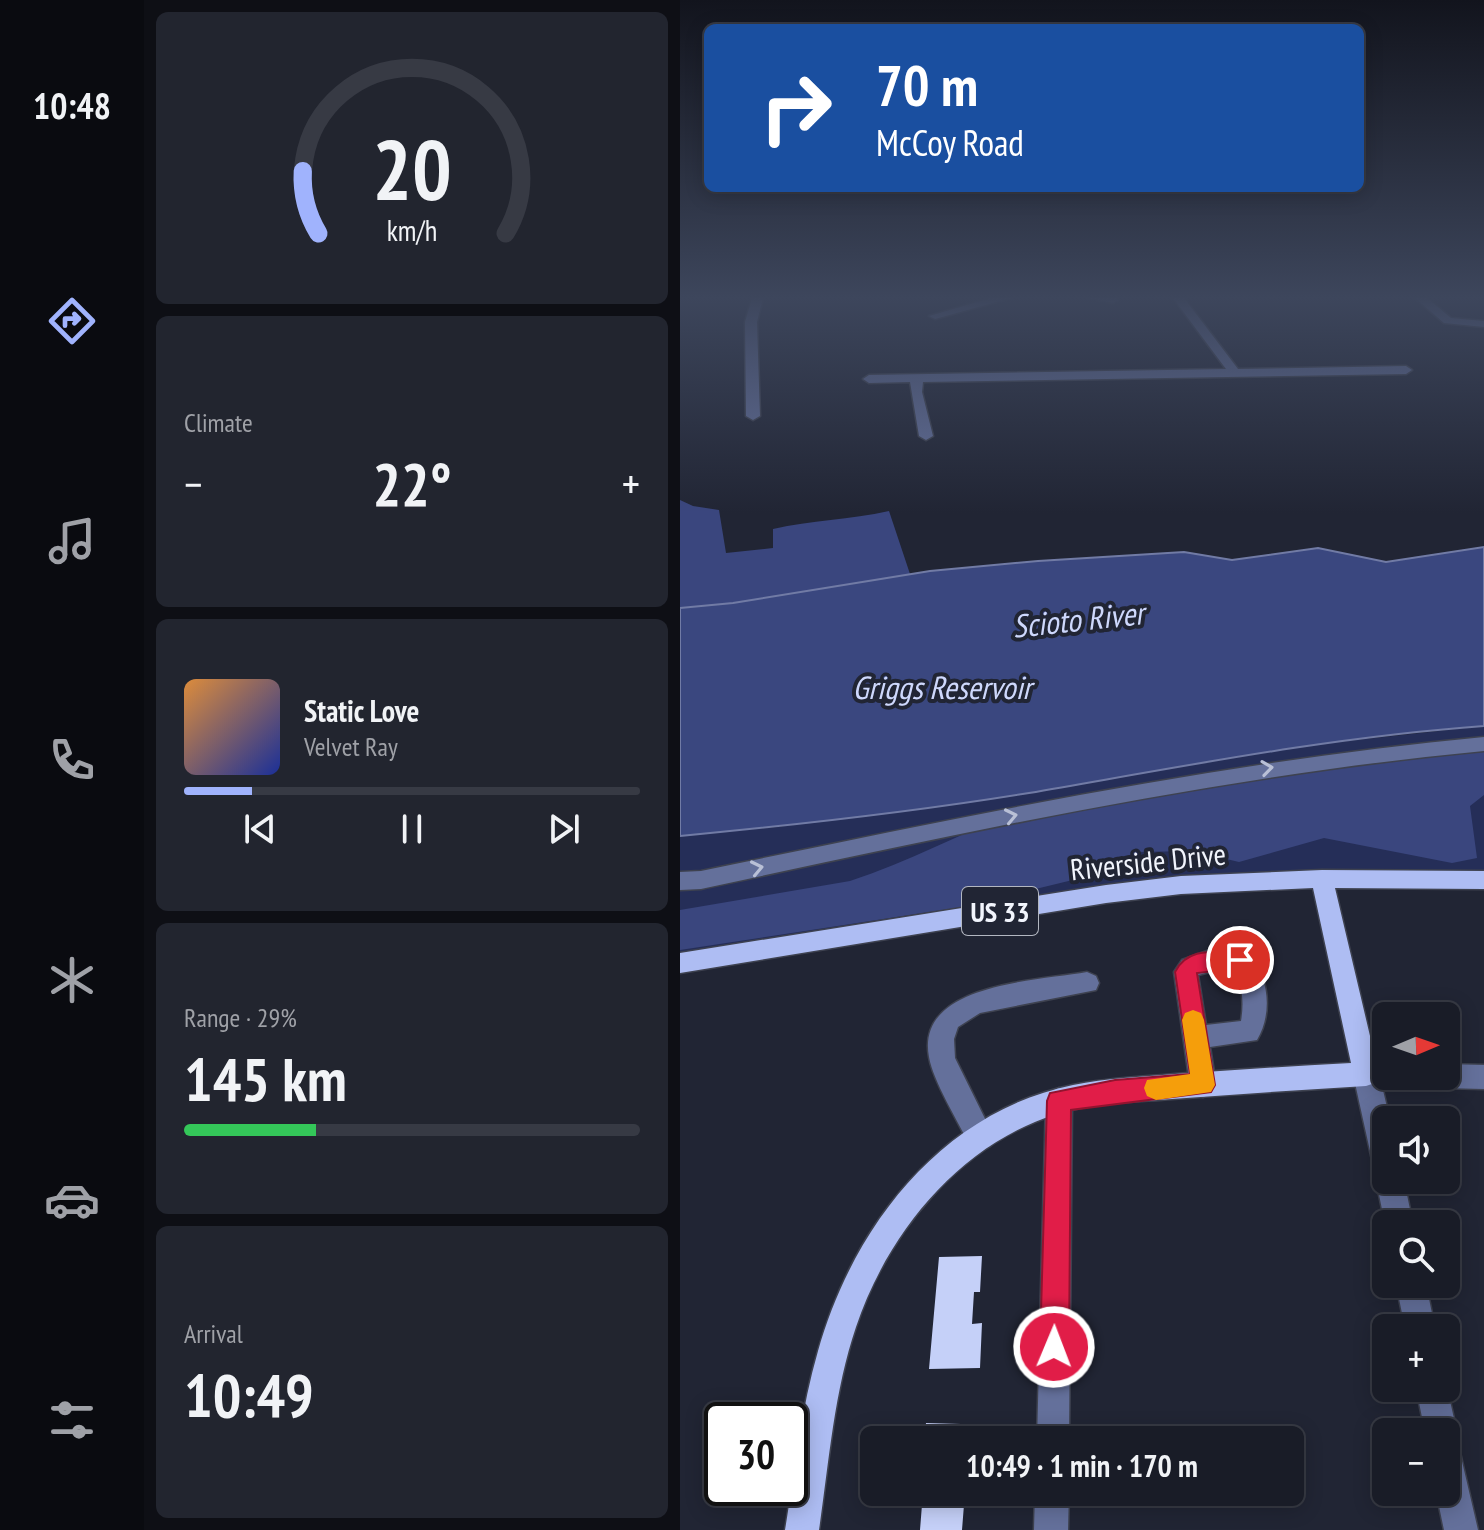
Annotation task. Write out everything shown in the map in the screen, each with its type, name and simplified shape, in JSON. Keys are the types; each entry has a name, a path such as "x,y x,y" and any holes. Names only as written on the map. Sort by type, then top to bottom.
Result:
{"main road":[{"name":"Riverside Drive","path":"685,964 1106,894 1208,884 1322,879 1484,880"},
{"path":"1322,879 1372,1060"},
{"path":"802,1530 827,1376 854,1291 869,1259 908,1203 929,1178 980,1137 1018,1116 1059,1101 1115,1092 1372,1074"}],"street":[{"path":"752,369 753,416"},
{"path":"869,379 1406,370"},
{"path":"917,378 916,392 926,436"},
{"path":"680,881 701,880 1175,782 1380,752 1484,744"},
{"path":"980,1137 942,1059 941,1039 948,1020 975,1003 1087,983"},
{"path":"1196,1037 1203,1085"},
{"path":"1460,1076 1484,1077"},
{"path":"1053,1426 1059,1101"},
{"path":"1051,1530 1052,1506"},
{"path":"1456,1506 1461,1530"}],"shaded area":[{"path":"680,500 693,506 719,510 726,553 773,548 773,529 889,511 910,574 733,603 680,608"},
{"path":"1484,726 1484,880 1248,881 680,963 680,836 778,827 1024,793 1311,745"},
{"path":"1484,741 1484,795 1470,806 1477,858 1452,863 1324,838 1239,862 1193,851 1136,852 1110,868 1085,877 962,907 680,950 680,910 850,881 1051,800 1313,758"}],"water":[{"name":"Griggs Reservoir","path":"1484,547 1484,726 1313,745 942,806 680,836 680,608 733,603 930,571 1038,561 1184,552 1232,560 1318,548 1386,562"}],"building":[{"path":"982,1256 980,1292 974,1292 972,1324 982,1323 980,1368 929,1369 939,1257"},
{"path":"926,1423 961,1424 961,1426 926,1426"},
{"path":"922,1506 964,1506 962,1530 920,1530"}],"slow traffic":[{"path":"1156,1088 1203,1085 1193,1020"}],"route":[{"path":"1054,1347 1059,1101 1115,1092 1203,1085 1186,972 1190,965 1199,961 1240,960"}],"water label":[{"name":"Scioto River","path":"1078,619"}]}
